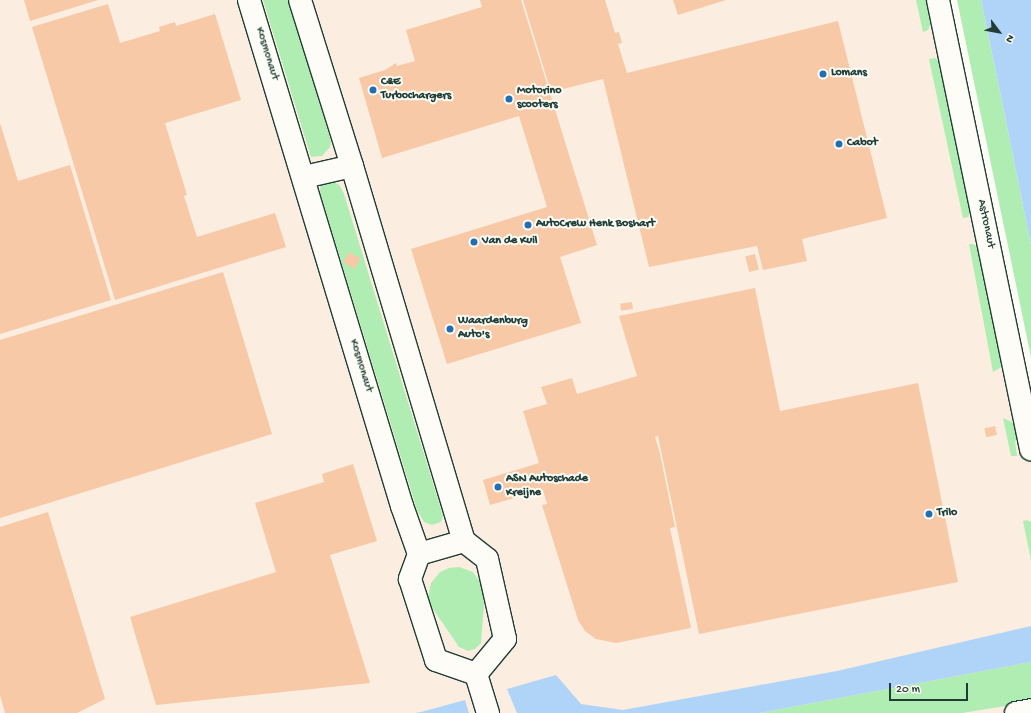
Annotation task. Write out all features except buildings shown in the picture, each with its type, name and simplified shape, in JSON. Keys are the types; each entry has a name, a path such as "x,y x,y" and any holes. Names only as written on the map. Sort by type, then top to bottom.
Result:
{"street":[{"name":"Kosmonaut","path":"249,0 402,506 419,554"},
{"path":"300,0 352,166 464,541 486,559 505,639 479,683"},
{"name":"Astronaut","path":"938,0 1031,449"},
{"path":"304,178 352,166"},
{"path":"464,541 419,554 410,579 436,660 479,683 488,713"},
{"path":"1016,713 1031,710"}],"shaded area":[{"path":"0,0 934,0 1031,459 1031,713 0,713"}],"green space":[{"path":"263,0 288,0 331,141 330,147 322,156 311,157"},
{"path":"916,0 927,0 932,22 928,30 923,32"},
{"path":"957,0 981,0 1031,245 1031,357"},
{"path":"935,58 941,63 972,208 968,217 963,218 929,59"},
{"path":"332,180 340,186 344,194 443,516 441,522 432,525 424,522 417,510 320,192 321,182"},
{"path":"969,244 973,244 979,248 1003,360 1000,368 993,372"},
{"path":"1003,418 1012,422 1015,427 1018,440 1015,441 1017,456 1011,456"},
{"path":"1027,520 1031,522 1031,560 1023,521"},
{"path":"459,567 473,572 482,585 484,605 481,643 475,649 468,651 459,647 433,609 428,598 431,583 440,572 449,568"},
{"path":"1031,662 1031,702 962,713 759,713"}],"water":[{"path":"981,0 1031,0 1031,245 999,87"},
{"path":"1031,626 1031,662 759,713 517,713 507,689 556,675 581,704 623,710 837,671"},
{"path":"465,700 469,713 415,713 421,712"}],"place":[{"name":"Lomans","path":"823,74"},
{"name":"C&E Turbochargers","path":"373,90"},
{"name":"Motorino scooters","path":"509,99"},
{"name":"Cabot","path":"839,144"},
{"name":"AutoCrew Henk Boshart","path":"528,225"},
{"name":"Van de Kuil","path":"474,242"},
{"name":"Waardenburg Auto's","path":"450,329"},
{"name":"ASN Autoschade Kreijne","path":"498,487"},
{"name":"Trilo","path":"929,514"}]}
